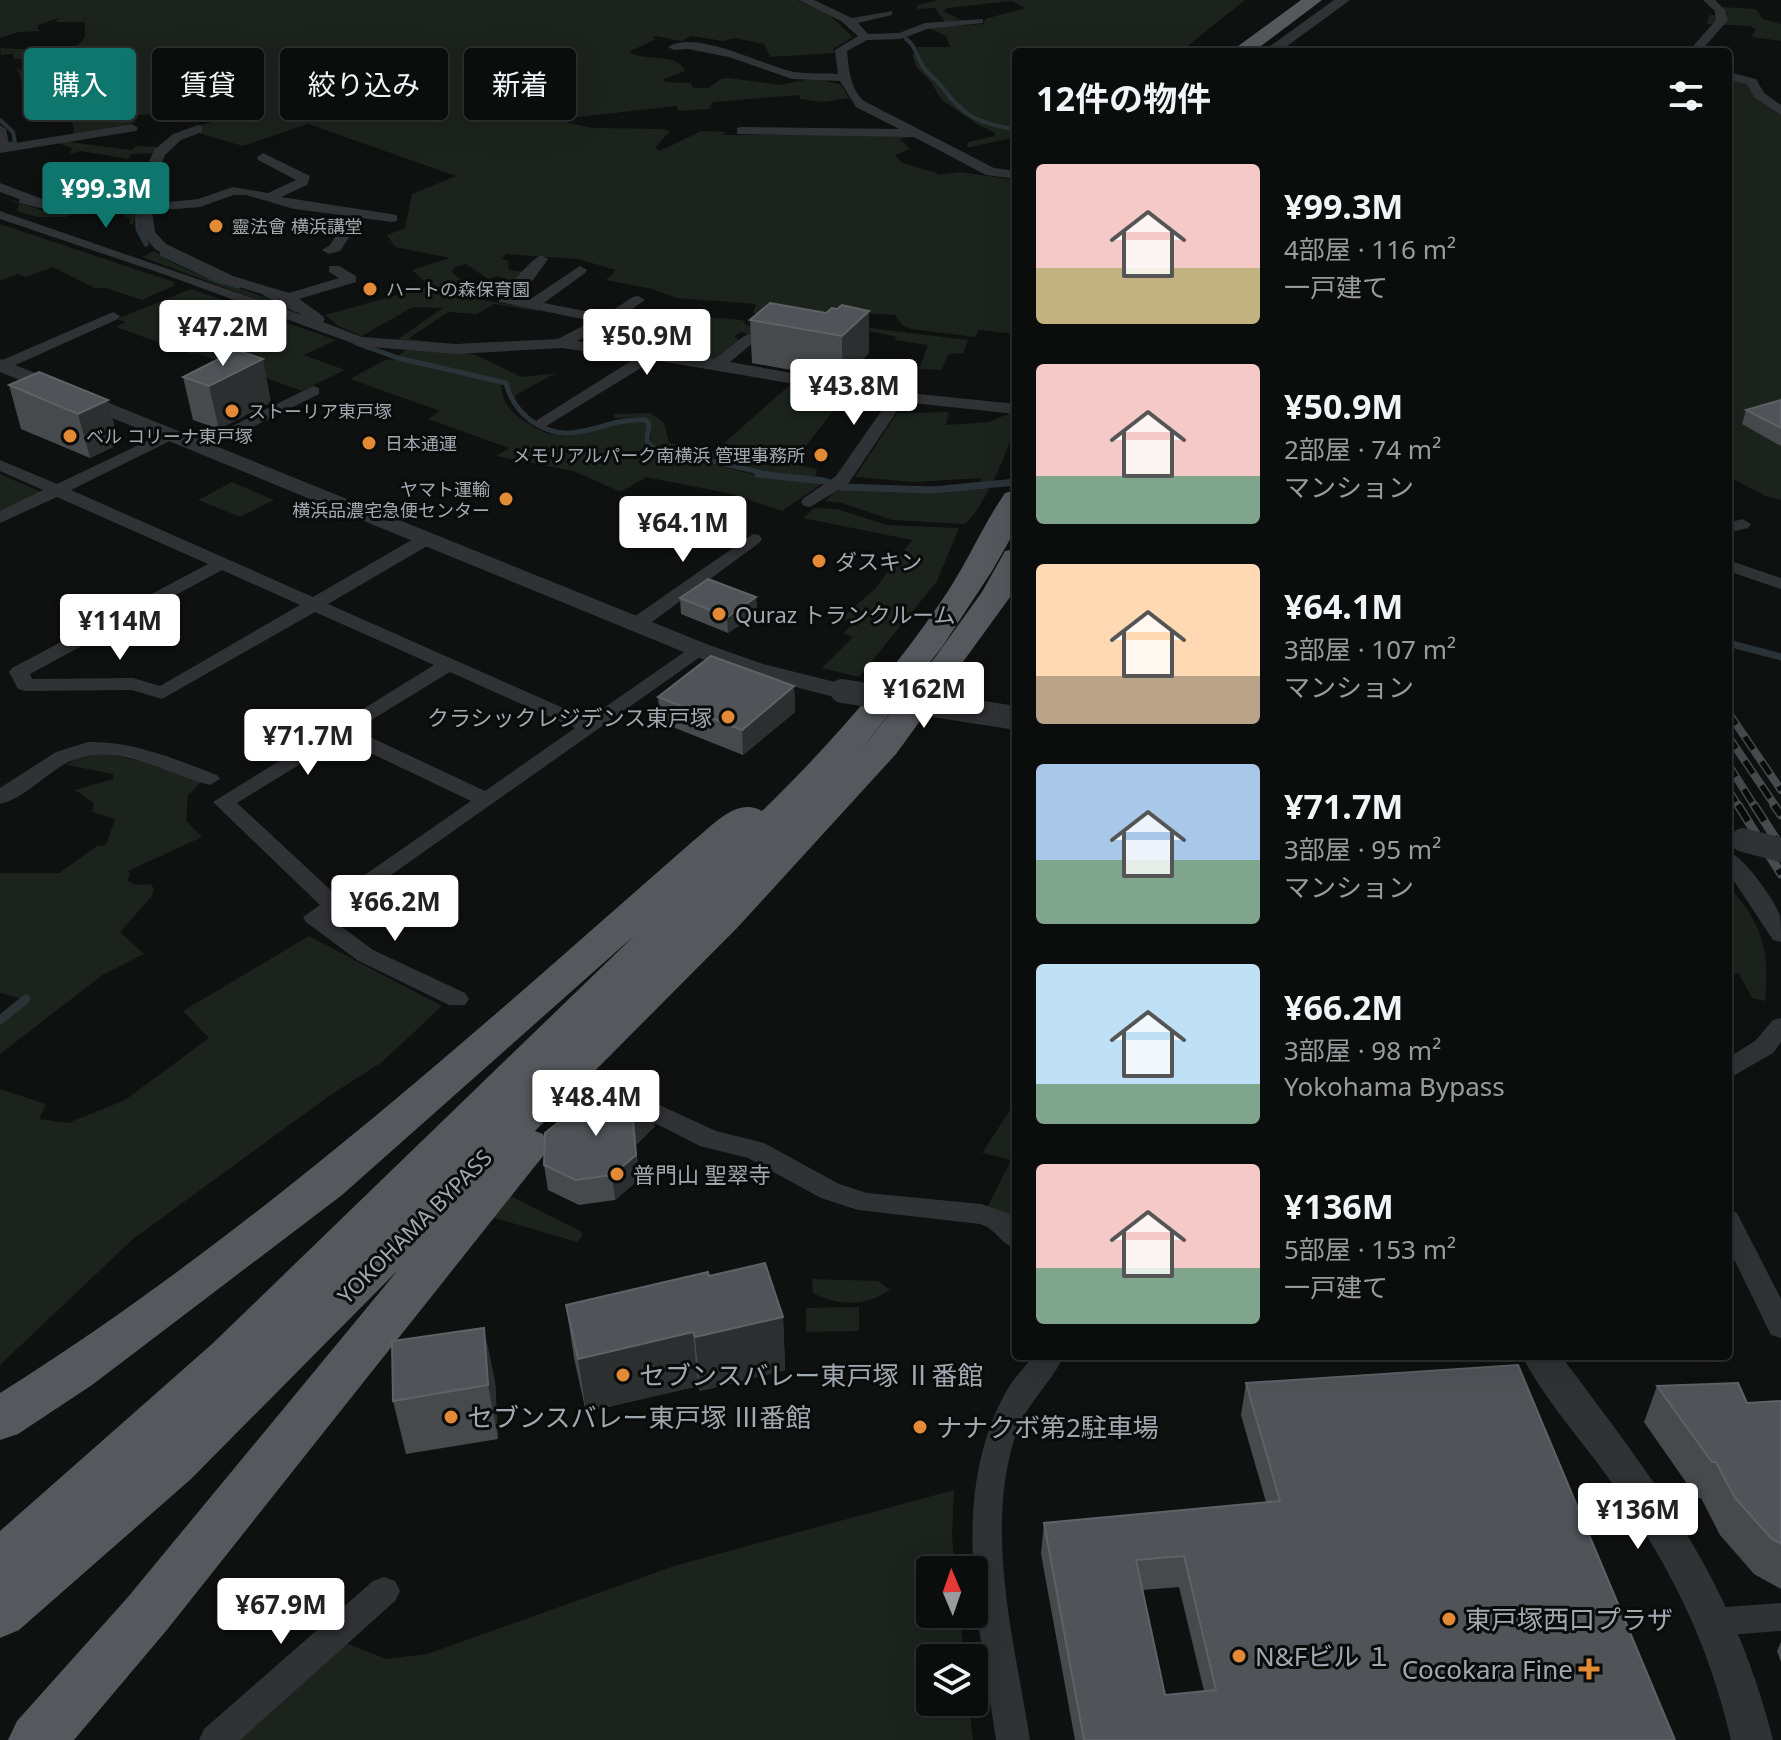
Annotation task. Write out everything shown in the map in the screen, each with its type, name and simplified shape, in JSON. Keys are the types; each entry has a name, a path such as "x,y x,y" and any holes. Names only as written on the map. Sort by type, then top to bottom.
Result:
{"highway":[{"path":"1260,14 1281,0"},
{"path":"1236,39 1264,32 1313,0"},
{"name":"YOKOHAMA BYPASS","path":"0,1564 229,1358 826,769 852,709 968,584 1012,506"},
{"name":"YOKOHAMA BYPASS","path":"0,1613 173,1464 723,919 884,747 957,652 1012,565"},
{"path":"0,1419 75,1371 326,1183 706,849 852,709"},
{"path":"37,1740 147,1614 496,1181 723,919"}],"street":[{"path":"804,0 835,11 865,37"},
{"path":"1275,48 1343,0"},
{"path":"1698,48 1722,20 1720,10 1708,0"},
{"path":"850,22 888,13"},
{"path":"979,21 925,26 901,36 865,37 841,50 845,78 851,96 860,104 998,174 1012,176"},
{"path":"674,47 688,46 731,54 792,75 845,78"},
{"path":"1732,77 1752,82 1759,95 1781,111"},
{"path":"0,129 1,147 132,128"},
{"path":"98,202 154,166 159,153 177,137 198,129"},
{"path":"741,131 767,134 819,131 922,133"},
{"path":"263,157 303,176 302,182 290,190 271,197"},
{"path":"1,191 43,204 133,202 146,208 200,203 240,185 294,205 392,218"},
{"path":"0,214 10,206 1,191"},
{"path":"146,208 148,233 161,247 228,279 288,298 304,307 326,330"},
{"path":"329,250 335,248 359,212"},
{"path":"0,214 360,341 456,349 561,343 718,364 899,397 1012,409"},
{"path":"64,236 80,229"},
{"path":"127,257 161,247"},
{"path":"541,259 528,277 504,299 607,320"},
{"path":"288,298 351,279 334,269"},
{"path":"531,305 580,270"},
{"path":"181,289 199,282"},
{"path":"561,343 638,300"},
{"path":"1,366 113,316"},
{"path":"718,364 749,339 790,325"},
{"path":"380,359 397,344"},
{"path":"543,423 648,357"},
{"path":"1,366 852,709 1012,718"},
{"path":"202,445 313,391"},
{"path":"810,502 842,480 899,397"},
{"path":"0,518 172,434"},
{"path":"0,465 590,727"},
{"path":"221,564 19,672 25,685 133,684 162,693 428,538"},
{"path":"638,623 753,539"},
{"path":"1732,566 1781,584"},
{"path":"457,999 365,955 314,917 335,906 700,650"},
{"path":"335,906 224,802 448,665"},
{"path":"340,731 487,800"},
{"path":"0,798 75,751 96,746 123,751 210,779"},
{"path":"1735,838 1781,850"},
{"path":"1732,863 1781,935"},
{"path":"1732,1067 1764,1047 1781,1026"},
{"path":"644,1107 709,1139 755,1150 830,1191 867,1203 981,1214 1002,1221 1012,1234"},
{"path":"1732,1228 1781,1327"},
{"path":"1013,1740 987,1544 989,1487 998,1439 1012,1410 1047,1360"},
{"path":"1543,1360 1654,1517 1713,1622 1737,1680 1752,1740"},
{"path":"216,1740 384,1591"},
{"path":"1713,1622 1781,1617"}],"shaded area":[{"path":"0,0 797,0 825,11 853,37 833,49 835,53 770,57 764,44 735,38 723,41 691,36 681,41 655,36 652,38 656,39 629,52 676,61 685,71 664,79 665,82 691,83 693,88 708,88 721,79 729,78 780,85 815,78 841,85 849,98 822,102 800,99 799,95 713,102 709,109 679,111 676,106 576,117 576,48 464,48 464,120 567,120 564,122 593,128 670,131 655,148 660,151 701,131 727,132 723,135 920,135 900,139 910,149 895,155 902,163 937,175 959,172 1012,179 1012,334 979,330 975,337 911,329 902,325 895,315 840,312 836,322 753,313 756,304 677,298 652,289 606,280 616,270 578,259 506,254 502,259 508,261 509,270 526,272 512,283 497,276 488,279 466,264 455,267 452,272 464,283 448,286 479,299 540,309 538,311 494,304 477,314 448,312 408,339 441,343 439,345 398,339 443,308 413,307 362,336 338,326 325,315 430,286 412,270 450,258 395,247 387,235 405,228 412,194 456,176 308,124 243,146 198,133 197,126 220,120 264,120 264,48 152,48 152,114 139,115 136,120 136,48 76,48 85,37 85,22 55,22 58,18 38,25 38,30 45,31 18,32 0,38"},
{"path":"939,0 1245,0 1185,48 1012,48 1012,138 967,148 968,142 995,136 995,133 942,100 916,67 912,54 919,54 917,47 950,47 946,36 928,28 984,24 985,19 1025,8 1012,1 947,8 943,11 961,20 945,22 935,8 917,9 917,5"},
{"path":"1722,7 1756,9 1763,19 1781,24 1781,41 1751,37 1756,29 1750,26 1706,24 1710,15 1728,15"},
{"path":"0,48 24,49 24,59 14,59 13,54 1,55"},
{"path":"16,67 24,72 24,87"},
{"path":"1732,76 1757,85 1763,102 1781,113 1781,500 1765,496 1732,478"},
{"path":"72,120 136,120 134,123 75,136"},
{"path":"58,143 131,150 136,146 161,147 154,153 131,154 128,159 80,151 70,154 72,148"},
{"path":"0,196 41,210 118,206 130,209 135,214 133,224 129,224 131,218 125,217 127,209 123,208 78,211 67,217 37,217 17,211 19,204"},
{"path":"0,224 174,282 173,286 142,300 106,288 95,288 53,267 26,277 18,274 0,281"},
{"path":"154,251 189,270 262,296 297,314 142,257"},
{"path":"191,289 336,340 304,355 345,370 302,391 201,353 191,354 116,327 126,322 117,319"},
{"path":"682,314 745,321 759,332 749,335 741,332 734,336 740,341 717,361 682,356 705,335 705,328 672,327"},
{"path":"838,324 968,340 963,353 949,354 941,370 919,369 928,345 894,340 897,337"},
{"path":"408,349 473,354 522,377 556,373 516,395 516,399 507,383 396,357"},
{"path":"398,359 501,384 504,400 510,409 544,432 562,436 579,434 620,419 634,419 647,424 646,444 650,449 756,475 823,483 782,511 732,494 646,477 621,492 573,471 496,456 509,448 428,419 440,411 350,379 385,360"},
{"path":"794,381 848,392 792,464 817,469 815,479 774,475 663,450 651,444 650,420 614,418 613,414 651,413 664,423 669,443 714,452"},
{"path":"949,412 946,425 989,422 1012,414 1012,436 997,473 980,505 964,524 892,520 842,503 825,501 841,487 919,491 979,487 981,478 913,482 855,477 897,413"},
{"path":"0,474 41,492 0,511"},
{"path":"232,482 274,500 240,517 198,500"},
{"path":"814,508 837,509 887,525 959,528 937,581 859,677 822,668 853,637 843,633 853,624 840,619 875,589 912,540 803,518"},
{"path":"109,754 148,763 201,782 188,795 186,821 202,837 128,871 130,875 127,880 135,885 151,884 154,889 152,896 120,932 144,954 101,976 0,1054 0,1025 31,1001 0,993 0,873 59,873 97,846 106,845 115,819 92,812 94,803 75,790 113,779 113,774 67,765 78,756"},
{"path":"1732,891 1749,913 1762,939 1766,967 1765,1001 1752,998 1739,974 1732,974"},
{"path":"309,936 442,1006 382,1062 329,1096 133,1239 0,1365 0,1089 46,1104 39,1119 68,1123 125,1100 209,1038 183,1011"},
{"path":"1012,1107 1012,1219 988,1206 1011,1160 982,1153"},
{"path":"508,1195 582,1232 582,1237 577,1242 488,1216"},
{"path":"812,1279 878,1281 890,1290 861,1302 842,1302 813,1293"},
{"path":"859,1307 859,1331 806,1332 806,1308"},
{"path":"954,1490 954,1556 916,1556 916,1628 961,1628 963,1644 916,1644 916,1716 970,1716 973,1740 234,1740 346,1643 386,1659 427,1654 674,1566"}],"building":[{"path":"770,303 826,313 842,305 869,311 842,336 750,320"},
{"path":"236,350 263,359 209,386 183,377"},
{"path":"39,372 108,400 78,414 9,385"},
{"path":"1781,400 1781,428 1746,410"},
{"path":"708,579 756,597 727,617 680,598"},
{"path":"711,656 794,686 742,730 658,697"},
{"path":"626,1083 631,1091 652,1102 633,1120 636,1155 612,1175 576,1180 544,1165 545,1133 570,1113 598,1110"},
{"path":"765,1263 783,1317 695,1337 693,1332 578,1359 566,1305 708,1272 709,1276"},
{"path":"484,1328 488,1385 393,1401 392,1341"},
{"name":"東戸塚西口プラザ","path":"1518,1365 1675,1740 1084,1740 1044,1523 1280,1501 1246,1383","holes":["1184,1556 1216,1690 1165,1695 1136,1560"]},
{"path":"1738,1383 1747,1403 1781,1401 1781,1544 1771,1538 1735,1498 1716,1462 1712,1462 1657,1386"}],"waterway":[{"path":"906,39 924,68 966,113 1012,129"},
{"path":"0,120 13,132 15,143 0,146"},
{"path":"21,201 48,208 99,205"},
{"path":"125,206 137,212"},
{"path":"134,210 137,211 138,229 146,244"},
{"path":"162,254 215,279 238,286"},
{"path":"266,294 297,310"},
{"path":"356,343 398,358 506,383 521,412 545,429 573,433 630,420 646,420 649,424 647,440 651,447 775,476"},
{"path":"758,474 775,476"},
{"path":"775,476 824,481 842,487 933,490 1012,482"},
{"path":"1732,644 1781,657"},
{"path":"0,1020 26,999"}],"railway":[{"path":"1732,718 1781,790"},
{"path":"1732,742 1776,807"},
{"path":"1732,770 1755,807"},
{"path":"1732,796 1739,807"},
{"path":"1738,805 1781,874"},
{"path":"1754,805 1781,847"},
{"path":"1774,805 1781,815"}],"place":[{"name":"靈法會 横浜講堂","path":"216,226"},
{"name":"ハートの森保育園","path":"370,289"},
{"name":"ストーリア東戸塚","path":"232,411"},
{"name":"ベル コリーナ東戸塚","path":"70,436"},
{"name":"日本通運","path":"369,443"},
{"name":"メモリアルパーク南横浜 管理事務所","path":"821,455"},
{"name":"ヤマト運輸 横浜品濃宅急便センター","path":"506,499"},
{"name":"ダスキン","path":"819,561"},
{"name":"Quraz トランクルーム","path":"719,614"},
{"name":"クラシックレジデンス東戸塚","path":"728,717"},
{"name":"普門山 聖翠寺","path":"617,1174"},
{"name":"セブンスバレー東戸塚 Ⅱ番館","path":"623,1375"},
{"name":"セブンスバレー東戸塚 Ⅲ番館","path":"451,1417"},
{"name":"ナナクボ第2駐車場","path":"920,1427"},
{"name":"東戸塚西口プラザ","path":"1449,1619"},
{"name":"N&Fビル １","path":"1239,1656"},
{"name":"Cocokara Fine","path":"1589,1669"}]}
